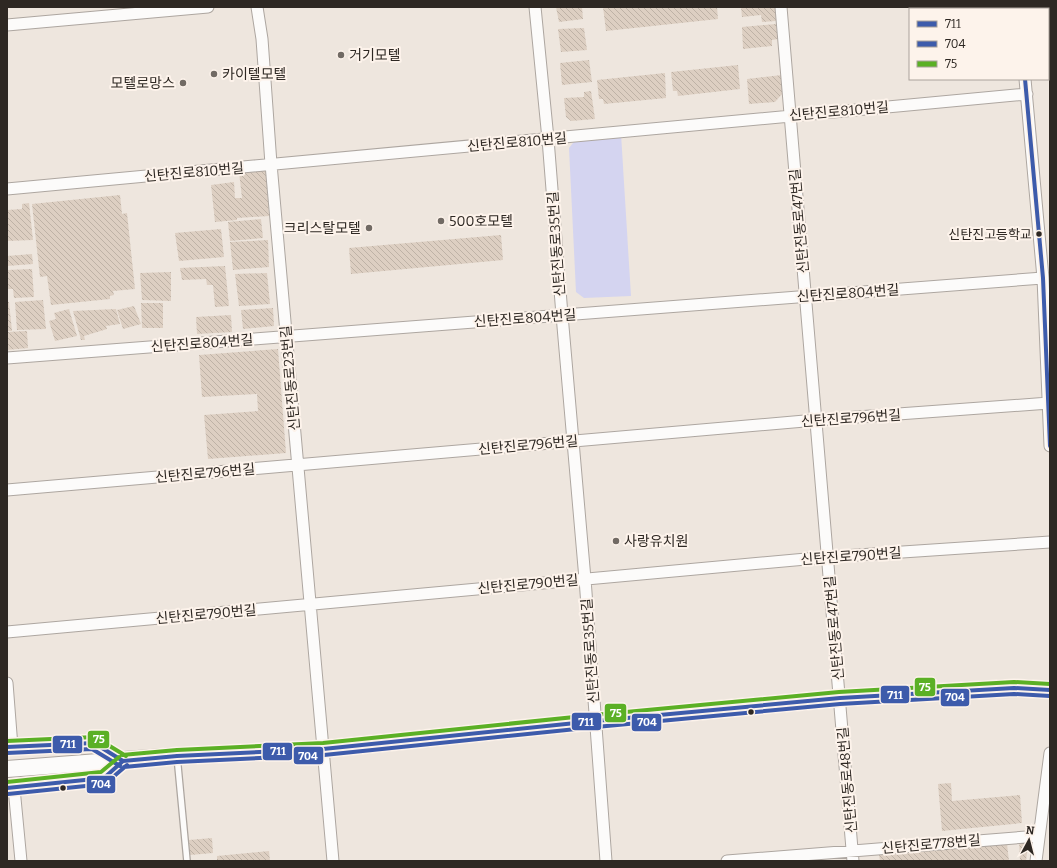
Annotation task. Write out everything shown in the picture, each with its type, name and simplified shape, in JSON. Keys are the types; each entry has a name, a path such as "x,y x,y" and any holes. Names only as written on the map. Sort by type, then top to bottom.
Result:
{"main road":[{"path":"7,769 26,769 177,756 323,749 840,698 1014,688 1050,690"}],"street":[{"path":"7,25 208,7"},
{"name":"신탄진동로23번길","path":"257,7 262,39 271,164 333,861"},
{"name":"신탄진동로35번길","path":"536,7 585,579 606,861"},
{"name":"신탄진동로47번길","path":"781,7 840,698"},
{"path":"1019,8 1033,7"},
{"path":"1025,80 1045,246 1043,278 1048,339 1050,446"},
{"name":"신탄진로810번길","path":"7,189 1026,94"},
{"name":"신탄진로804번길","path":"7,358 1043,278"},
{"name":"신탄진로796번길","path":"7,490 816,420 1049,403"},
{"name":"신탄진로790번길","path":"7,632 828,557 1050,542"},
{"path":"7,683 10,747 94,743 123,761 104,778 10,788 21,861"},
{"name":"신탄진동로48번길","path":"840,698 853,856"},
{"path":"1036,861 1050,753"},
{"name":"신탄진로778번길","path":"727,861 853,856 1040,836"}],"lane":[{"path":"177,756 187,861"}],"shaded area":[{"path":"621,134 631,296 584,298 576,292 569,148 577,138"}],"building":[{"path":"556,7 582,7 583,19 559,22"},
{"path":"603,7 717,7 718,19 606,31"},
{"path":"741,7 775,7 776,21 762,22 761,15 742,17"},
{"path":"776,24 778,39 772,40 772,46 743,49 742,27"},
{"path":"584,28 587,50 561,52 558,29"},
{"path":"589,60 592,82 562,85 560,63"},
{"path":"738,65 740,89 678,96 677,91 673,91 671,72"},
{"path":"665,73 666,98 604,104 603,99 599,99 597,80"},
{"path":"782,75 783,93 775,102 749,104 747,79"},
{"path":"591,91 595,119 571,121 566,117 564,98 584,97 584,92"},
{"path":"266,170 269,216 237,218 237,220 215,222 211,185 234,182 235,198 242,198 239,172"},
{"path":"120,195 122,214 127,213 135,289 113,291 114,295 110,296 110,299 51,305 47,276 40,277 32,204"},
{"path":"29,203 33,240 7,241 7,210 22,209 22,204"},
{"path":"261,219 263,238 230,241 228,222"},
{"path":"221,229 224,257 179,261 175,233"},
{"path":"501,235 503,260 351,274 349,248"},
{"path":"268,240 269,267 233,270 230,242"},
{"path":"32,254 33,264 7,266 7,256"},
{"path":"225,266 229,306 215,307 213,285 207,285 206,279 182,280 180,268"},
{"path":"32,269 34,297 14,298 13,289 7,289 7,270"},
{"path":"171,272 171,301 142,300 140,273"},
{"path":"267,273 270,304 239,306 235,274"},
{"path":"43,300 46,329 17,330 15,302"},
{"path":"7,302 9,302 12,331 7,331"},
{"path":"141,303 163,303 163,328 142,328"},
{"path":"134,306 141,324 123,329 117,310"},
{"path":"273,308 274,326 243,329 241,310"},
{"path":"69,309 77,336 55,341 49,321 56,319 54,313"},
{"path":"116,309 120,324 106,326 107,329 84,336 85,340 81,340 73,311"},
{"path":"231,315 232,332 197,334 196,317"},
{"path":"27,331 28,348 7,350 7,332"},
{"path":"278,349 286,453 208,459 204,415 258,411 257,394 202,397 199,355"},
{"path":"951,783 952,801 1020,795 1022,823 942,831 938,784"},
{"path":"212,838 213,853 190,855 189,840"},
{"path":"1029,838 1026,861 1020,861 1019,839"},
{"path":"1007,844 1009,861 880,861 879,855"},
{"path":"269,851 270,861 217,861 217,856"}],"transit line":[{"name":"711","path":"1025,80 1043,278 1050,446"},
{"name":"75","path":"122,755 177,750 323,743 594,715 839,692 1014,682 1050,684"},
{"name":"711","path":"123,761 177,756 323,749 840,698 1014,688 1050,690"},
{"name":"704","path":"124,767 177,762 324,755 840,704 1014,694 1050,696"},
{"name":"75","path":"7,741 95,737 126,756"},
{"name":"711","path":"7,747 94,743 123,761"},
{"name":"704","path":"7,753 92,749 120,766"},
{"name":"75","path":"7,782 101,772 119,757"},
{"name":"711","path":"7,788 104,778 123,761"},
{"name":"704","path":"8,794 105,784 127,765"}],"place":[{"name":"거기모텔","path":"341,55"},
{"name":"카이텔모텔","path":"214,74"},
{"name":"모텔로망스","path":"183,83"},
{"name":"500호모텔","path":"441,221"},
{"name":"크리스탈모텔","path":"369,228"},
{"name":"신탄진고등학교","path":"1039,234"},
{"name":"사랑유치원","path":"616,541"}]}
